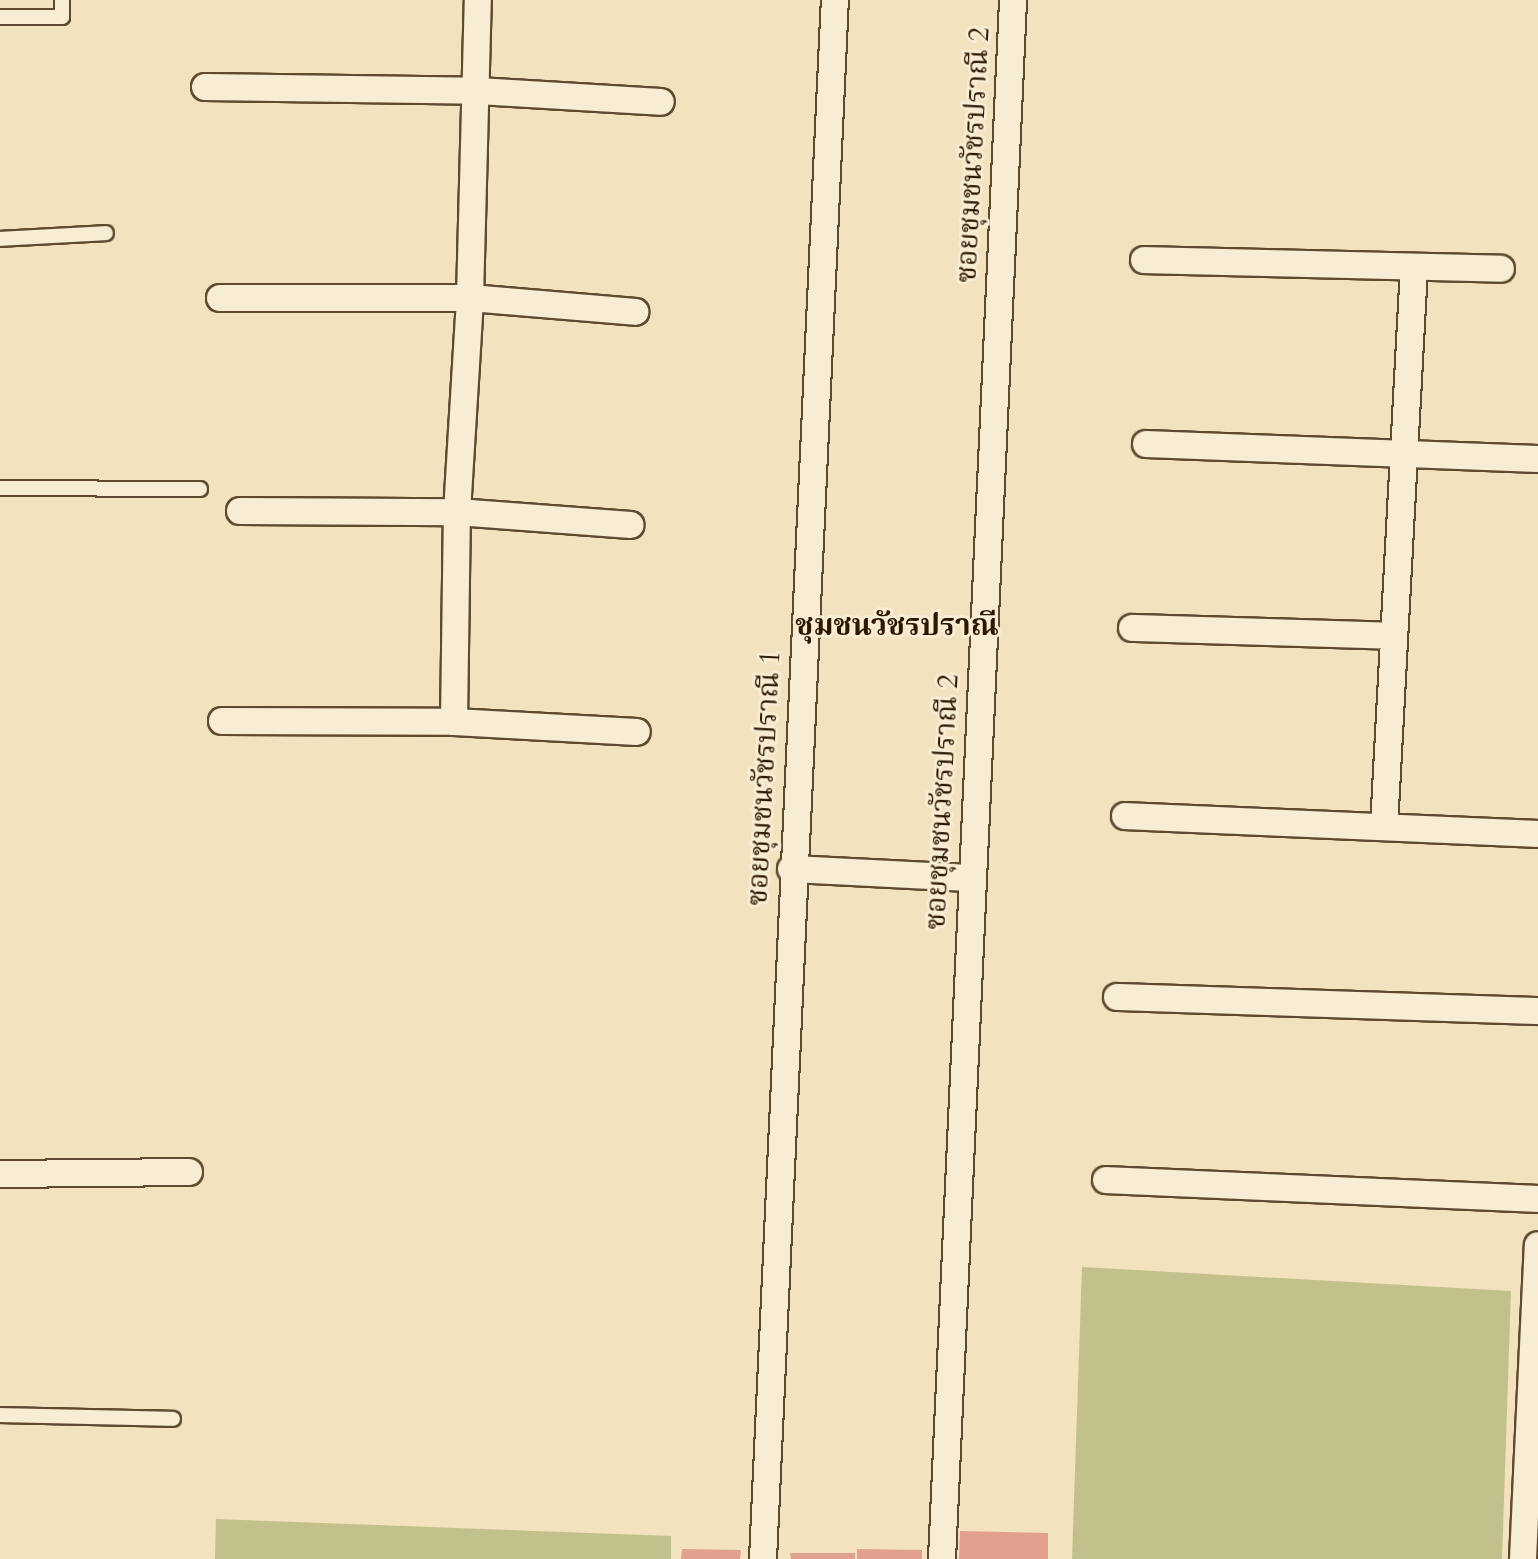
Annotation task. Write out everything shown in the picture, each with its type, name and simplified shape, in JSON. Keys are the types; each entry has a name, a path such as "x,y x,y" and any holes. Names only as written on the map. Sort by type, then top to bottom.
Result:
{"street":[{"path":"454,722 457,512 470,298 478,91 478,0"},
{"name":"ซอยชุมชนวัชรปราณี 1","path":"763,1559 791,869 835,0"},
{"name":"ซอยชุมชนวัชรปราณี 2","path":"942,1559 1013,0"},
{"path":"205,87 478,91 661,102"},
{"path":"1144,260 1501,269"},
{"path":"1384,827 1414,267"},
{"path":"220,298 470,298 635,312"},
{"path":"1146,444 1538,459"},
{"path":"240,511 457,512 631,525"},
{"path":"1132,628 1394,636"},
{"path":"222,721 454,722 637,732"},
{"path":"1125,816 1538,834"},
{"path":"791,869 971,878"},
{"path":"1117,997 1538,1011"},
{"path":"0,1174 189,1172"},
{"path":"1106,1180 1538,1199"},
{"path":"1523,1559 1538,1245"}],"lane":[{"path":"0,17 62,17 62,0"},
{"path":"0,239 106,233"},
{"path":"0,488 200,489"},
{"path":"0,1415 173,1419"}],"shaded area":[{"path":"1082,1267 1511,1291 1502,1559 1072,1559"},
{"path":"216,1519 671,1536 671,1559 215,1559"}],"building":[{"path":"960,1531 1048,1533 1048,1559 959,1559"},
{"path":"682,1549 741,1550 740,1559 681,1559"},
{"path":"857,1549 922,1550 922,1559 857,1559"},
{"path":"790,1553 855,1553 855,1559 791,1559"}],"district":[{"name":"ชุมชนวัชรปราณี","path":"897,626"}]}
